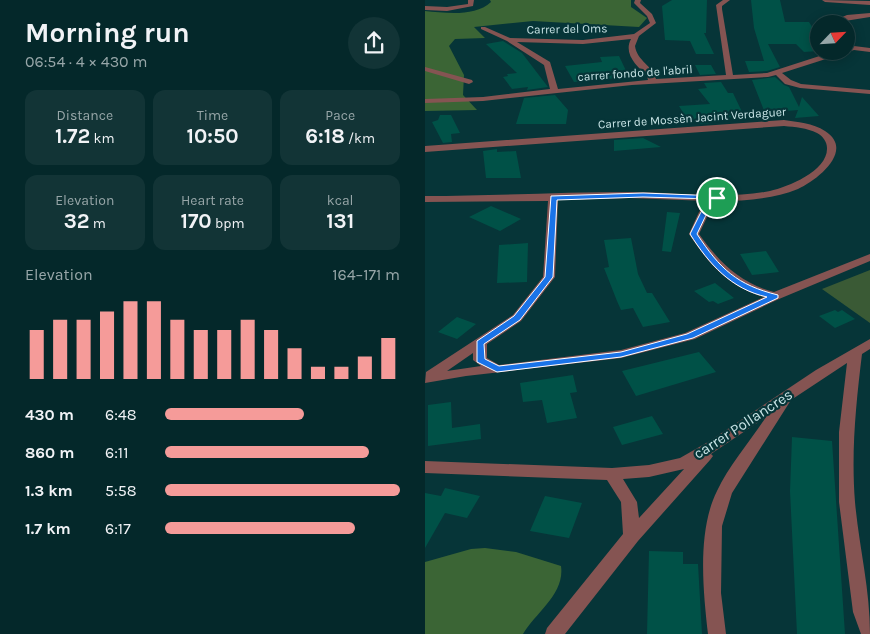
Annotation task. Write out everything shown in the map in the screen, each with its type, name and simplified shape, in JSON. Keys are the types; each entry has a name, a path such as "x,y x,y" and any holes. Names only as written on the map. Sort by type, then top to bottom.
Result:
{"street":[{"path":"425,8 447,10 465,8 471,6 471,0"},
{"path":"638,0 637,3 653,20 649,28 637,36 631,46 632,55 651,75 653,78 651,82"},
{"path":"727,0 719,5 719,9 730,78"},
{"path":"825,0 870,3"},
{"path":"855,16 870,15"},
{"path":"483,28 509,40"},
{"name":"Carrer del Oms","path":"509,40 583,42 637,36"},
{"name":"Carrer del Oms","path":"509,40 547,64 554,90"},
{"name":"carrer fondo de l'abril","path":"855,50 870,50"},
{"name":"carrer fondo de l'abril","path":"425,101 483,99 554,90 778,73 818,60"},
{"path":"425,69 469,82"},
{"path":"778,73 788,82 799,86 870,92"},
{"name":"Carrer de Mossèn Jacint Verdaguer","path":"425,149 769,124 808,127 823,132 830,140 829,158 822,170 808,181 790,189 765,195 717,198 643,195 425,199"},
{"path":"426,378 517,318 549,277 553,198"},
{"path":"717,198 704,212 693,234 708,256 732,279 753,291 775,296"},
{"path":"426,378 621,354 690,336 775,296 870,257"},
{"path":"480,343 480,360 497,369"},
{"name":"carrer Pollancres","path":"425,467 612,474 649,471 684,463 713,446 787,395 870,344"},
{"path":"855,354 845,432 847,502 862,612 870,633"},
{"path":"717,634 712,593 714,526 724,492 787,395"},
{"path":"554,634 632,536 713,446"},
{"path":"612,474 629,502 632,536"}],"green space":[{"path":"490,0 631,0 631,7 647,18 639,27 533,21 474,27 485,38 455,39 449,46 464,75 463,95 477,110 425,111 425,11 469,12 484,7 491,2"},
{"path":"870,270 870,323 822,289"},
{"path":"485,548 516,552 561,566 559,585 554,594 523,634 425,634 425,562 471,549"}],"building":[{"path":"672,0 707,0 706,33 704,33 714,54 696,54 690,41 665,40 662,6"},
{"path":"751,0 780,0 785,22 809,22 810,24 810,52 804,52 796,44 768,44 780,67 767,71 749,72 745,61 764,61 754,28"},
{"path":"503,41 522,53 548,87 527,90 528,87 512,89 503,77 508,76 507,74 517,73 486,44"},
{"path":"619,56 629,77 574,82 565,66 602,62 600,57"},
{"path":"695,65 711,65 716,74 700,75"},
{"path":"775,77 789,87 799,107 802,97 819,116 795,118 798,110 765,113 752,80"},
{"path":"721,82 728,93 733,93 744,116 709,120 711,123 702,124 687,119 679,106 710,104 698,89 707,88 704,83"},
{"path":"555,95 568,110 566,124 516,124 524,98"},
{"path":"440,115 451,115 460,133 451,134 452,142 443,143 432,122 438,120"},
{"path":"643,138 661,147 614,151 614,140"},
{"path":"497,149 497,152 516,151 521,178 486,178 483,151"},
{"path":"491,206 521,219 500,231 469,217"},
{"path":"667,212 680,213 671,252 662,251"},
{"path":"631,238 638,274 647,293 652,293 670,322 643,327 633,308 621,310 604,268 609,267 604,240"},
{"path":"528,243 527,282 497,283 499,245"},
{"path":"766,251 779,272 752,275 740,254"},
{"path":"715,283 734,298 718,304 713,301 709,302 694,291"},
{"path":"835,310 838,312 842,310 855,319 835,328 819,316"},
{"path":"457,317 476,324 457,339 438,332"},
{"path":"699,352 716,372 636,396 622,371"},
{"path":"573,375 577,392 570,393 577,418 547,423 542,400 523,402 520,383"},
{"path":"451,402 452,428 480,424 481,439 428,446 428,405"},
{"path":"652,416 663,434 622,445 613,427"},
{"path":"792,437 832,441 845,634 797,634 790,491"},
{"path":"445,488 480,496 467,518 445,513 425,548 425,493 441,496"},
{"path":"545,496 582,503 569,538 530,531"},
{"path":"649,551 683,552 683,564 698,564 702,634 647,634"}],"route":[{"path":"643,195 717,198 704,212 693,234 708,256 732,279 753,291 775,296 690,336 621,354 497,369 480,360 480,343 517,318 549,277 553,198 643,195"}]}
